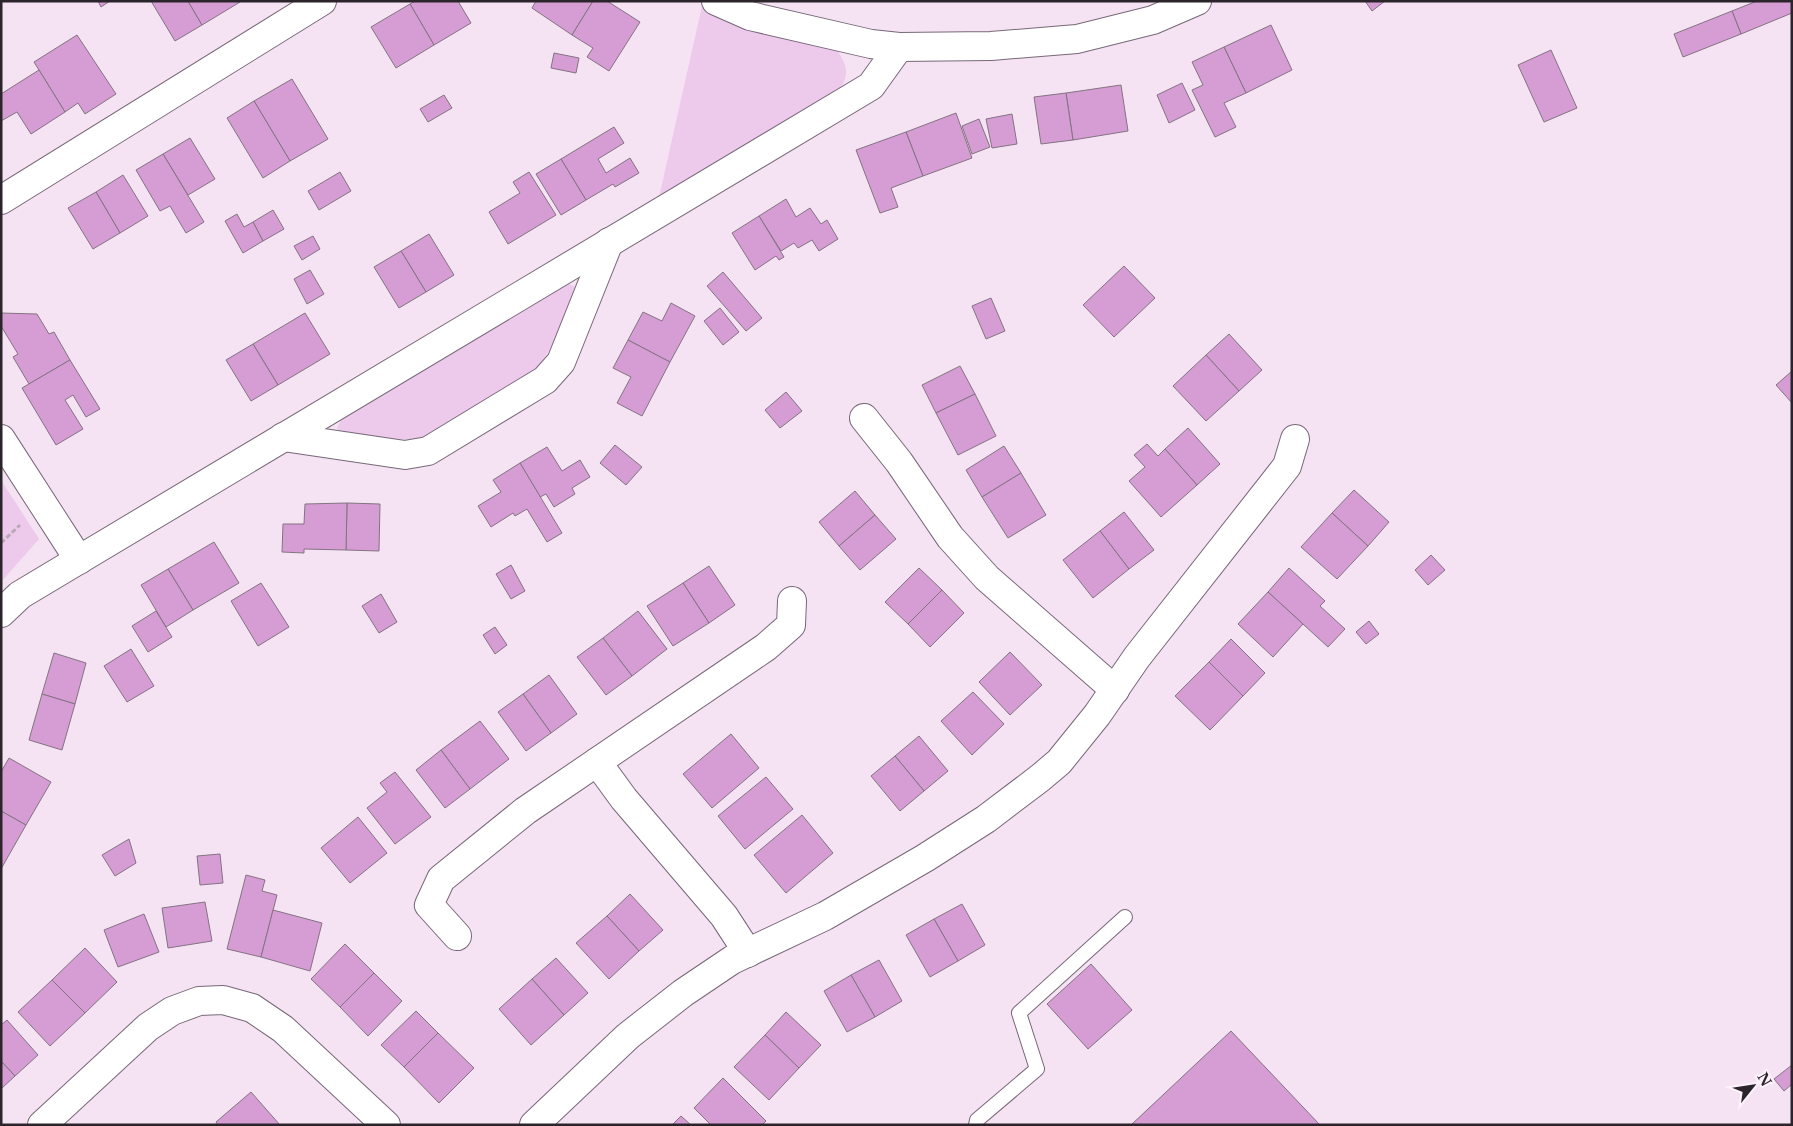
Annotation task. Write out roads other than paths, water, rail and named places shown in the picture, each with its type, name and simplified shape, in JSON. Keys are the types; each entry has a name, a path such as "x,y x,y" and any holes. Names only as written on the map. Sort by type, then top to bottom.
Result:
{"street":[{"path":"1,200 322,1"},
{"path":"716,1 750,16 871,44 899,47 990,46 1077,39 1153,20 1197,1"},
{"path":"1,613 20,595 870,86 899,47"},
{"path":"283,437 404,455 428,451 470,426 545,380 561,362 609,242"},
{"path":"864,418 899,462 950,537 981,572 1115,690"},
{"path":"1,439 78,560"},
{"path":"534,1125 628,1036 683,993 732,960 825,916 925,858 993,814 1058,762 1098,714 1137,657 1287,466 1295,439"},
{"path":"457,936 428,905 441,879 525,811 766,647 791,625 792,601"},
{"path":"596,762 624,800 724,916 748,953"},
{"path":"42,1125 148,1027 172,1011 200,1001 223,1000 252,1008 283,1029 386,1125"}],"lane":[{"path":"976,1125 977,1120 1037,1069 1019,1013 1125,918"}]}
